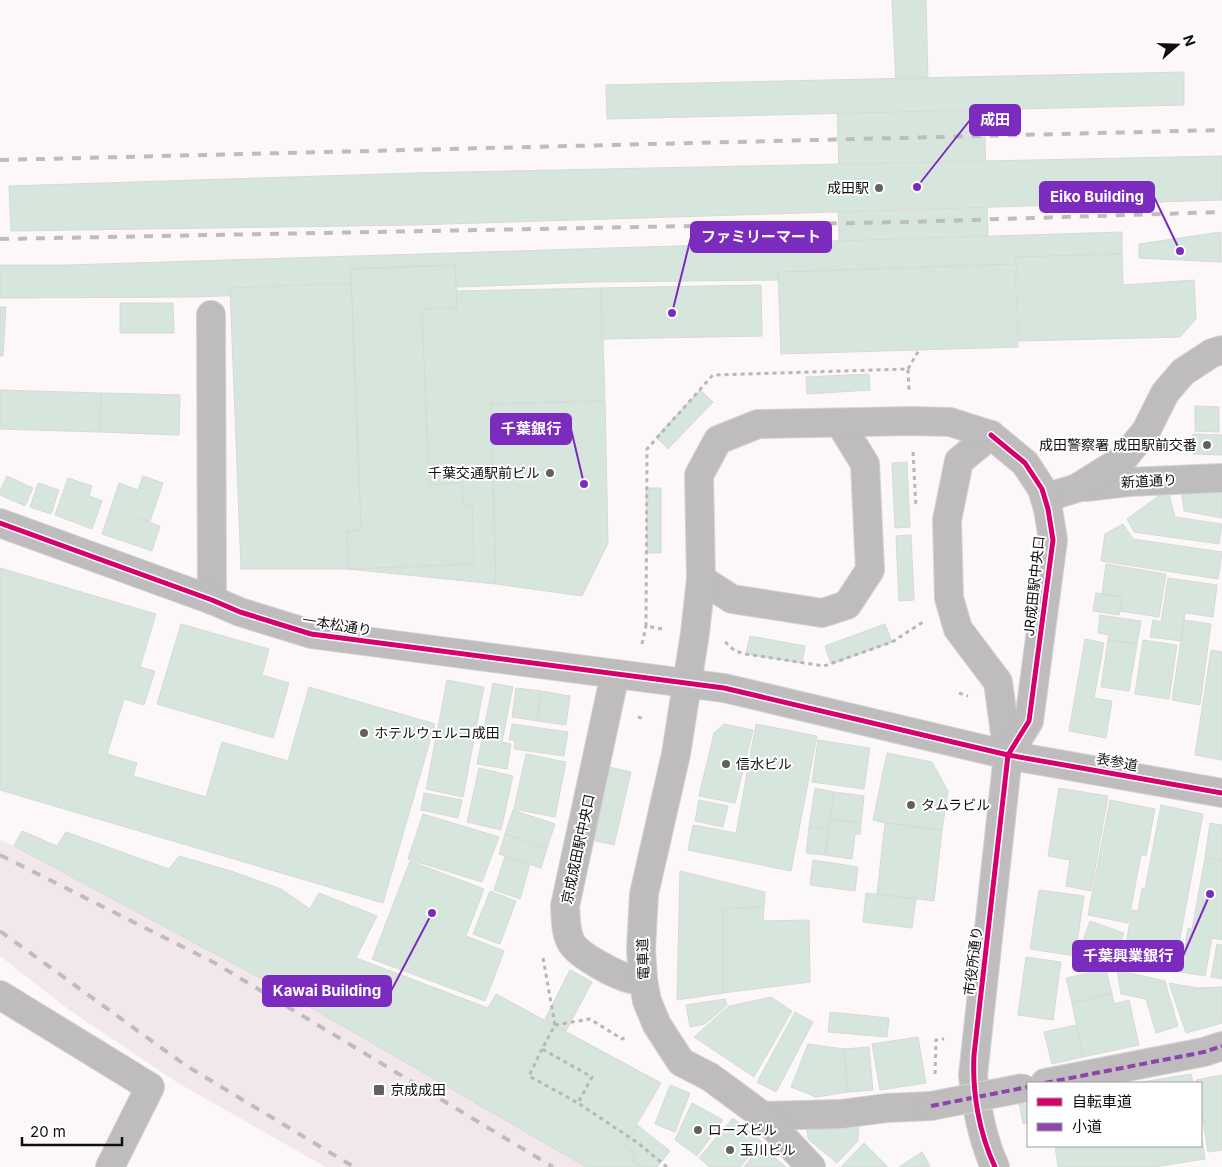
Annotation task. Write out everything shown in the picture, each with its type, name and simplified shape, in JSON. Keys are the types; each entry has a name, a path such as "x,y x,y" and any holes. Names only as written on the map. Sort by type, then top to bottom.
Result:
{"street":[{"path":"211,315 212,600"},
{"path":"1045,498 1077,488 1122,460 1146,432 1165,392 1183,372 1212,353 1222,350"},
{"name":"JR成田駅中央口","path":"687,682 701,579 699,475 718,440 758,424 950,422 991,435 1025,463 1042,488 1048,509 1053,540 1029,721 1008,755"},
{"path":"701,579 732,599 822,613 847,604 870,570 864,464 840,423"},
{"path":"991,435 959,461 947,520 949,598 958,629 998,682 1008,755"},
{"name":"新道通り","path":"1077,488 1128,482 1222,478"},
{"name":"一本松通り","path":"0,522 240,612 311,634 687,682"},
{"name":"京成成田駅中央口","path":"615,674 565,906 566,928 572,944 581,952 605,968 631,980 643,980"},
{"name":"表参道","path":"687,682 724,688 1008,755 1222,793"},
{"name":"電車道","path":"687,682 676,754 644,894 641,948 643,980 647,1001 657,1025 681,1062 710,1077 763,1116 811,1167"},
{"name":"市役所通り","path":"996,1167 979,1118 973,1075 1008,755"},
{"path":"0,995 150,1087 110,1167"},
{"path":"1052,1082 1204,1052 1222,1046"},
{"path":"763,1116 841,1114 887,1108 931,1106 1027,1087"}],"path":[{"path":"908,369 919,350"},
{"path":"642,644 646,626"},
{"path":"622,1039 590,1019 555,1025 529,1076 578,1103 638,1143 667,1167"},
{"path":"936,1040 944,1039"},
{"path":"542,1049 592,1077 578,1103"}],"shaded area":[{"path":"22,831 57,846 66,832 169,869 179,856 231,871 281,889 309,909 319,893 377,916 356,958 488,1008 496,994 661,1083 637,1124 670,1151 657,1167 326,1167 178,1083 68,1009 0,956 0,840 14,846"}],"building":[{"name":"成田駅","path":"892,0 926,0 928,82 983,82 989,265 1015,264 1018,347 781,354 778,272 840,270 838,204 771,206 770,173 839,171 837,103 770,105 769,89 896,86"},
{"path":"1184,72 1184,105 607,119 606,85"},
{"path":"1222,156 1222,200 414,225 11,231 9,186 416,173"},
{"path":"1122,232 1122,254 1016,257 1015,264 778,272 778,280 591,282 196,297 0,298 0,265 68,265"},
{"path":"1221,232 1221,262 1139,258 1139,244"},
{"path":"1122,254 1123,285 1194,280 1196,319 1180,337 1019,341 1016,257"},
{"path":"455,265 456,291 601,288 605,401 491,404 496,584 348,569 347,531 361,530 351,269"},
{"path":"455,265 457,308 422,309 429,485 462,483 463,505 472,505 474,564 348,569 347,531 361,530 351,269"},
{"path":"351,283 361,530 347,531 348,569 241,569 230,288"},
{"path":"761,285 762,336 602,339 601,288"},
{"path":"120,303 173,303 174,333 120,333"},
{"path":"0,307 6,307 3,356 0,356"},
{"path":"869,374 870,390 807,394 806,377"},
{"path":"0,390 101,393 100,432 0,429"},
{"path":"700,390 713,402 668,449 656,437"},
{"path":"101,393 180,395 179,435 100,432"},
{"name":"千葉交通駅前ビル","path":"605,401 608,543 582,596 496,584 491,404"},
{"path":"1195,406 1219,407 1219,432 1195,431"},
{"path":"1193,434 1222,435 1222,455 1193,454"},
{"path":"907,462 910,527 895,528 892,463"},
{"path":"7,476 33,488 25,506 0,495"},
{"path":"143,476 163,483 150,521 138,518 160,526 152,551 102,534 119,483 138,490"},
{"path":"68,478 92,486 89,496 102,501 92,529 55,515"},
{"path":"38,483 59,490 51,514 30,507"},
{"path":"646,488 661,488 661,553 647,553"},
{"path":"1168,489 1175,517 1222,524 1219,544 1134,532 1127,519"},
{"path":"1222,489 1222,518 1184,511 1181,490"},
{"path":"1123,524 1133,539 1222,552 1218,579 1101,561 1105,534"},
{"path":"911,535 914,600 899,601 896,536"},
{"path":"1106,564 1166,574 1159,617 1120,611 1122,597 1102,594"},
{"name":"ホテルウェルコ成田","path":"0,568 156,614 140,667 155,671 144,705 124,699 107,754 137,763 133,776 206,797 222,742 288,761 309,687 435,724 383,903 0,790"},
{"path":"1168,578 1217,585 1213,617 1185,613 1181,641 1150,637 1153,620 1161,622"},
{"path":"1096,593 1122,597 1119,615 1093,611"},
{"path":"1100,615 1141,621 1137,644 1108,640 1109,635 1098,633"},
{"path":"1184,620 1211,624 1200,705 1172,700"},
{"path":"181,624 269,649 262,675 289,683 273,738 157,704"},
{"path":"885,624 892,642 831,664 825,646"},
{"path":"750,636 805,646 802,663 746,654"},
{"path":"1085,639 1104,643 1094,698 1112,701 1106,738 1069,731"},
{"path":"1108,640 1137,644 1129,691 1101,687"},
{"path":"1143,640 1177,645 1169,699 1135,694"},
{"path":"1211,650 1222,652 1222,760 1195,755"},
{"path":"447,680 484,687 463,797 426,789"},
{"path":"493,683 513,687 502,742 511,744 507,769 477,764"},
{"path":"516,688 541,691 537,721 512,717"},
{"path":"541,691 570,696 566,725 537,721"},
{"path":"512,724 568,732 564,756 514,749 515,740 509,740"},
{"name":"信水ビル","path":"724,724 753,730 735,803 699,796 714,733"},
{"path":"756,724 817,736 791,871 688,850 693,825 736,833"},
{"path":"818,740 870,748 864,789 812,782"},
{"name":"タムラビル","path":"887,753 932,762 948,791 942,830 873,820"},
{"path":"526,754 566,762 555,817 514,809"},
{"path":"605,766 631,772 614,845 588,839"},
{"path":"479,768 513,776 501,830 467,822"},
{"path":"815,788 834,792 829,830 809,827"},
{"path":"1059,788 1108,796 1091,891 1066,886 1070,860 1048,856"},
{"path":"834,792 864,796 861,823 830,819"},
{"path":"424,793 462,800 458,818 421,810"},
{"path":"699,800 728,806 723,827 695,821"},
{"path":"1110,800 1155,809 1146,856 1141,855 1128,923 1088,915"},
{"path":"1161,805 1203,814 1174,971 1123,962 1132,910 1138,911 1142,888 1145,889"},
{"path":"513,810 555,824 547,848 505,834"},
{"path":"423,814 499,837 482,882 408,859"},
{"path":"830,819 861,823 860,834 855,834 852,859 825,855"},
{"path":"885,823 942,830 934,901 877,894"},
{"path":"1210,823 1222,825 1222,860 1205,858"},
{"path":"809,827 829,830 825,855 806,853"},
{"path":"22,831 57,846 66,832 169,869 179,856 231,871 281,889 310,909 319,893 377,916 356,958 488,1008 496,994 661,1083 624,1146 635,1153 632,1160 642,1167 586,1167 260,978 14,846"},
{"path":"505,834 547,848 541,868 499,854"},
{"path":"505,856 530,864 520,899 494,890"},
{"path":"1205,858 1222,860 1222,940 1212,938 1205,976 1181,972 1188,928 1192,929"},
{"path":"813,860 858,867 855,891 810,885"},
{"path":"410,861 484,889 466,936 504,951 485,1001 372,959"},
{"path":"680,871 765,892 764,907 723,909 723,993 677,1000"},
{"path":"1039,890 1084,896 1075,956 1030,949"},
{"path":"490,891 516,901 500,944 473,934"},
{"path":"866,893 916,899 912,928 863,922"},
{"path":"764,907 763,921 809,920 810,982 723,993 723,909"},
{"path":"1090,921 1124,933 1113,964 1079,952"},
{"path":"1217,944 1222,945 1222,979 1211,977"},
{"path":"1026,957 1061,962 1053,1020 1018,1015"},
{"path":"1106,969 1112,994 1072,1003 1066,978"},
{"path":"570,970 592,982 566,1031 545,1019"},
{"path":"1117,970 1165,981 1178,1026 1156,1033 1146,999 1121,994"},
{"path":"1169,983 1197,988 1222,987 1222,1023 1186,1033"},
{"path":"1112,994 1114,1004 1129,1000 1139,1045 1083,1057 1072,1003"},
{"path":"771,997 792,1011 754,1077 694,1037 729,1006"},
{"path":"725,999 727,1005 705,1024 690,1027 686,1005"},
{"path":"795,1012 813,1022 776,1092 757,1082"},
{"path":"830,1012 889,1018 887,1037 828,1032"},
{"path":"1076,1025 1083,1057 1052,1064 1044,1032"},
{"path":"918,1037 926,1083 880,1090 872,1044"},
{"path":"808,1044 844,1049 848,1092 816,1097 791,1087"},
{"path":"869,1047 873,1090 848,1092 844,1049"},
{"path":"1191,1074 1193,1082 1142,1082"},
{"path":"1222,1075 1222,1150 1208,1152 1202,1113 1202,1082 1197,1082 1196,1080"},
{"path":"670,1085 690,1093 675,1132 655,1124"},
{"path":"1027,1101 1027,1123 1023,1124 1019,1102"},
{"name":"ローズビル","path":"692,1103 723,1120 697,1156 675,1140"},
{"name":"玉川ビル","path":"733,1118 762,1142 740,1167 710,1167 699,1158"},
{"path":"859,1121 858,1141 837,1163 808,1139 807,1127"},
{"path":"637,1125 670,1151 657,1167 642,1167 632,1160 635,1153 624,1146"},
{"path":"1202,1140 1205,1159 1155,1167 1058,1167 1055,1147 1202,1147"},
{"path":"864,1143 888,1167 841,1167"},
{"path":"761,1146 786,1167 744,1167"},
{"path":"922,1152 930,1166 899,1167"}],"railway":[{"path":"0,160 1222,130"},
{"path":"0,239 907,222 1222,212"},
{"path":"0,855 215,963 553,1167"},
{"path":"0,931 185,1065 354,1167"}],"marked path":[{"path":"1050,1082 1204,1052 1222,1046"},
{"path":"931,1106 1027,1087"}],"cycle path":[{"path":"991,435 1025,463 1042,489 1048,509 1053,540 1029,721 1008,755 974,1055 974,1083 978,1112 989,1154 995,1167"},
{"path":"0,523 212,600 240,612 311,634 724,688 1008,755 1222,793"}],"place":[{"name":"成田","path":"917,187"},
{"name":"成田駅","path":"879,188"},
{"name":"Eiko Building","path":"1180,251"},
{"name":"ファミリーマート","path":"672,313"},
{"name":"成田警察署 成田駅前交番","path":"1207,445"},
{"name":"千葉交通駅前ビル","path":"550,473"},
{"name":"千葉銀行","path":"584,484"},
{"name":"ホテルウェルコ成田","path":"364,733"},
{"name":"信水ビル","path":"726,764"},
{"name":"タムラビル","path":"911,805"},
{"name":"千葉興業銀行","path":"1210,894"},
{"name":"Kawai Building","path":"432,913"},
{"name":"京成成田","path":"379,1090"},
{"name":"ローズビル","path":"698,1130"},
{"name":"玉川ビル","path":"730,1150"}]}
